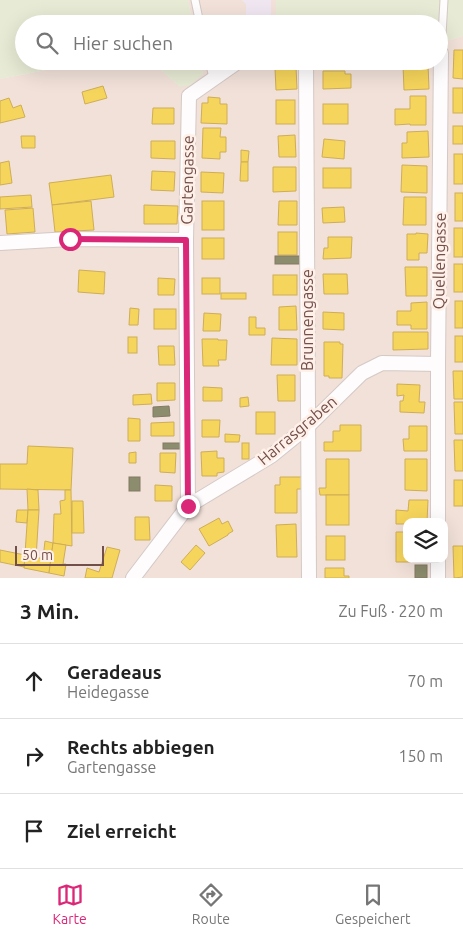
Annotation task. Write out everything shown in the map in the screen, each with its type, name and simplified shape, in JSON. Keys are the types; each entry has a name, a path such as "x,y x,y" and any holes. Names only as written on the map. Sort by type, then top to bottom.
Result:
{"street":[{"name":"Gartengasse","path":"188,506 186,240 188,96 225,70"},
{"name":"Brunnengasse","path":"306,70 309,578"},
{"name":"Quellengasse","path":"438,518 440,70"},
{"path":"0,243 70,239 186,240"},
{"name":"Harrasgraben","path":"133,578 188,506 271,456 308,426 362,373 382,363 438,364"},
{"path":"438,563 438,578"}],"lane":[{"path":"195,0 198,15"},
{"name":"Quellengasse","path":"443,15 444,0"},
{"path":"211,70 213,78"}],"shaded area":[{"path":"188,0 433,0 433,15 191,15"},
{"path":"242,0 271,0 271,15 246,15 246,4"},
{"path":"463,36 463,578 0,578 0,79 46,70 161,70 180,87 203,74 202,70 448,70 448,40"}],"green space":[{"path":"0,0 188,0 191,15 15,15 15,70 46,70 0,79"},
{"path":"276,0 463,0 463,36 448,40 448,15 276,15"},
{"path":"161,70 202,70 203,74 191,85 180,87"}],"building: Wohnen":[{"path":"454,50 463,50 463,79 453,78"},
{"path":"275,70 296,70 297,89 276,90"},
{"path":"403,70 428,70 429,89 404,90"},
{"path":"323,71 345,71 345,74 351,74 351,88 323,89"},
{"path":"103,86 107,98 85,104 82,92"},
{"path":"453,88 463,88 463,113 453,113"},
{"path":"410,96 426,96 426,125 395,125 395,109 410,109"},
{"path":"208,97 220,98 220,104 227,104 227,124 201,123 202,103 208,103"},
{"path":"9,98 13,108 21,105 25,117 0,123 0,101"},
{"path":"276,100 295,100 295,124 276,124"},
{"path":"323,104 348,104 348,124 323,124"},
{"path":"153,108 174,108 174,124 152,124"},
{"path":"453,126 463,126 463,144 453,144"},
{"path":"203,128 221,128 220,137 226,137 226,152 220,152 220,159 202,158"},
{"path":"428,131 429,157 402,158 402,143 407,143 407,132"},
{"path":"295,135 296,157 279,157 278,136"},
{"path":"21,136 35,136 35,148 22,148"},
{"path":"324,139 345,141 344,159 322,157"},
{"path":"151,141 175,141 175,159 151,158"},
{"path":"241,150 249,151 248,162 241,162"},
{"path":"454,154 463,154 463,184 454,184"},
{"path":"9,161 12,183 0,185 0,163"},
{"path":"241,162 248,162 248,181 240,181"},
{"path":"402,165 427,166 427,193 401,192"},
{"path":"273,167 296,167 296,191 273,192"},
{"path":"323,168 351,168 351,188 323,188"},
{"path":"152,171 175,172 174,191 151,190"},
{"path":"201,172 224,173 223,193 201,192"},
{"path":"111,175 114,197 52,205 49,183"},
{"path":"455,193 463,193 463,221 455,221"},
{"path":"31,195 32,207 0,209 0,197"},
{"path":"404,197 426,197 426,225 403,225"},
{"path":"91,201 94,230 55,232 52,205"},
{"path":"202,201 224,201 224,230 202,230"},
{"path":"279,201 297,201 297,225 278,225"},
{"path":"144,205 178,206 177,224 144,224"},
{"path":"344,207 345,222 323,223 322,208"},
{"path":"33,208 35,232 7,234 5,210"},
{"path":"454,228 463,228 463,257 454,257"},
{"path":"278,232 297,232 297,255 278,255"},
{"path":"407,234 428,234 427,253 419,253 419,260 407,260"},
{"path":"328,237 352,237 351,258 323,259 324,248 328,248"},
{"path":"202,238 224,238 224,259 202,259"},
{"path":"454,264 463,264 463,292 454,292"},
{"path":"405,267 427,267 427,296 406,296"},
{"path":"79,270 105,272 104,294 78,292"},
{"path":"323,274 347,274 348,294 324,294"},
{"path":"273,275 297,275 297,295 273,295"},
{"path":"158,278 175,279 174,295 158,295"},
{"path":"202,278 220,278 220,294 202,294"},
{"path":"221,293 246,293 246,299 221,299"},
{"path":"455,301 463,301 463,328 455,328"},
{"path":"427,302 427,329 411,329 411,325 397,325 397,311 411,311 411,303"},
{"path":"296,306 297,330 279,330 279,307"},
{"path":"130,308 139,309 138,325 129,325"},
{"path":"154,309 176,309 176,329 154,329"},
{"path":"323,312 344,313 344,330 323,329"},
{"path":"204,313 221,314 220,331 203,331"},
{"path":"249,317 256,317 256,328 265,328 265,335 249,335"},
{"path":"393,332 428,332 428,349 393,350"},
{"path":"455,336 463,336 463,362 455,362"},
{"path":"128,337 137,337 137,353 128,353"},
{"path":"272,338 297,339 297,365 271,365"},
{"path":"202,339 227,340 226,360 218,360 219,366 203,366"},
{"path":"324,342 340,342 340,344 343,344 342,378 324,376"},
{"path":"158,346 174,346 175,365 159,365"},
{"path":"453,371 463,371 463,399 454,399"},
{"path":"277,375 295,375 295,401 278,401"},
{"path":"157,383 175,383 175,400 157,401"},
{"path":"397,384 420,385 419,402 425,402 424,413 400,412 400,401 403,401 404,395 397,396"},
{"path":"203,387 222,388 222,401 203,401"},
{"path":"151,394 152,404 133,405 133,395"},
{"path":"248,397 249,406 240,407 240,398"},
{"path":"454,402 463,402 463,434 455,434"},
{"path":"256,412 275,412 275,434 256,434"},
{"path":"128,418 140,419 140,441 128,441"},
{"path":"202,420 220,420 219,437 202,437"},
{"path":"174,422 174,436 151,436 151,423"},
{"path":"340,425 361,425 361,451 324,451 324,442 333,442 333,431 340,431"},
{"path":"409,426 427,426 427,451 404,451 403,439 409,439"},
{"path":"225,434 240,435 239,442 225,442"},
{"path":"454,440 463,440 463,471 455,471"},
{"path":"242,443 249,443 249,459 242,459"},
{"path":"28,446 73,448 71,490 0,489 0,464 27,464"},
{"path":"217,451 217,458 224,458 224,472 217,473 217,476 202,476 201,452"},
{"path":"136,452 136,463 129,463 129,453"},
{"path":"160,453 176,453 175,473 160,472"},
{"path":"326,459 349,459 349,495 320,495 319,488 326,488"},
{"path":"405,459 427,459 427,491 405,490"},
{"path":"280,477 305,477 305,489 297,489 297,513 275,513 275,485 280,485"},
{"path":"454,480 463,480 463,506 454,506"},
{"path":"155,485 172,486 172,501 155,501"},
{"path":"27,489 38,490 39,510 28,510"},
{"path":"65,490 71,490 72,546 53,543 54,514 61,514 60,501 65,500"},
{"path":"326,495 349,495 349,525 326,525"},
{"path":"409,500 428,500 427,518 403,518 403,524 396,524 396,510 408,511"},
{"path":"72,501 83,501 84,533 72,533"},
{"path":"17,510 28,510 27,523 16,522"},
{"path":"28,510 39,510 36,558 43,558 45,541 53,543 49,573 24,568"},
{"path":"135,517 149,517 150,540 135,540"},
{"path":"219,518 222,524 228,521 233,531 209,546 199,529"},
{"path":"296,524 297,557 277,557 276,525"},
{"path":"396,532 403,532 403,562 396,562"},
{"path":"326,536 345,536 345,560 326,560"},
{"path":"53,543 66,545 63,564 66,564 64,576 49,573"},
{"path":"196,545 205,553 190,570 181,562"},
{"path":"453,546 463,546 463,577 454,578"},
{"path":"107,547 120,550 112,578 85,578 87,568 99,572"},
{"path":"0,550 25,555 24,567 0,562"},
{"path":"325,568 344,568 344,576 349,576 349,578 325,578"}],"building: Industrie":[{"path":"275,256 302,256 302,264 275,264"},
{"path":"169,406 170,416 153,417 153,407"},
{"path":"163,443 180,443 180,449 163,449"},
{"path":"129,477 140,477 140,491 129,491"},
{"path":"415,565 427,565 427,578 415,578"}],"route":[{"path":"70,239 186,240 188,506"}]}
